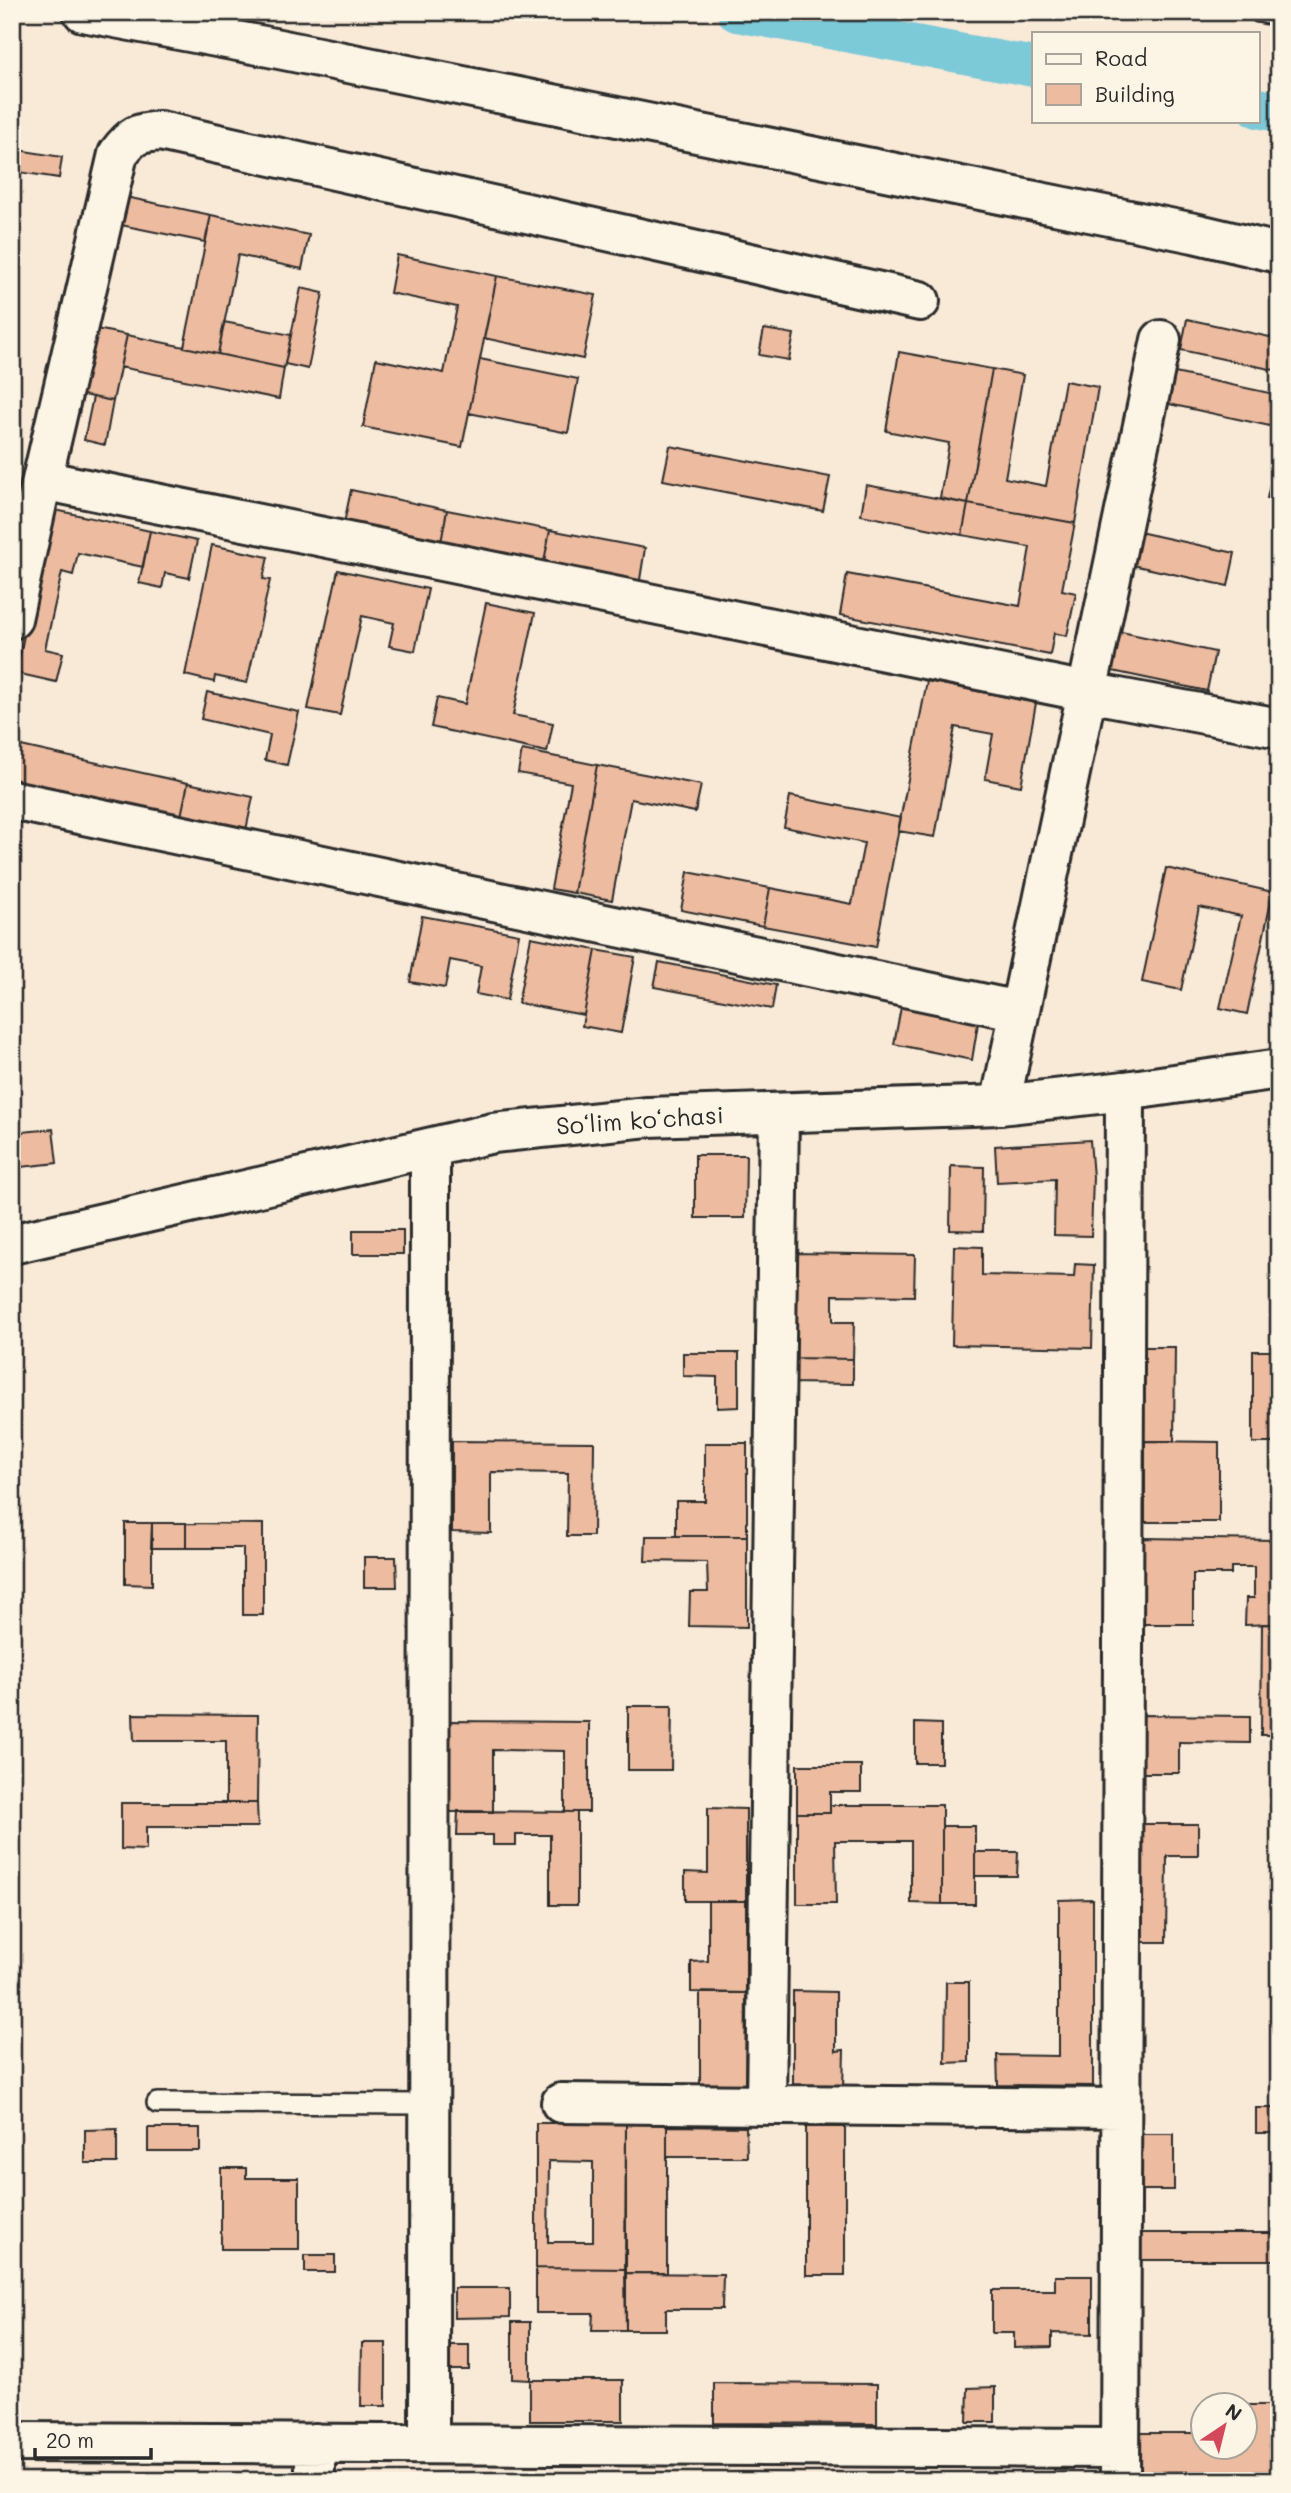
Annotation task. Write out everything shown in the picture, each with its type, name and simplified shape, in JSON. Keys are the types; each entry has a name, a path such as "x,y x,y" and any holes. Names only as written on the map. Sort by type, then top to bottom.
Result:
{"street":[{"path":"83,12 264,46 1167,228 1279,253"},
{"path":"12,620 118,154 128,139 141,133 160,131 919,301"},
{"path":"1000,1105 1161,340"},
{"path":"42,480 1087,692 1279,728"},
{"path":"12,800 1019,1011"},
{"name":"Soʻlim koʻchasi","path":"12,1244 493,1133 648,1117 1000,1105 1125,1091 1279,1069"},
{"path":"12,2442 429,2444 1120,2464 1125,1091"},
{"path":"766,2105 779,1114"},
{"path":"429,2444 430,1148"},
{"path":"561,2103 1121,2108"},
{"path":"315,2443 315,2481"}],"lane":[{"path":"1259,12 1279,16"},
{"path":"158,2103 430,2104"}],"building":[{"path":"12,149 62,157 59,178 12,171"},
{"path":"121,196 211,215 205,242 116,224"},
{"path":"211,215 309,235 302,269 238,255 218,354 184,347"},
{"path":"397,255 497,276 462,447 363,427 376,359 444,373 457,307 390,293"},
{"path":"497,276 596,295 583,359 484,338"},
{"path":"301,288 323,293 308,369 285,364"},
{"path":"1187,319 1279,339 1279,371 1181,350"},
{"path":"224,322 291,335 284,368 218,354"},
{"path":"86,327 127,335 113,401 73,393"},
{"path":"764,329 794,334 789,360 759,355"},
{"path":"127,335 284,368 279,399 120,367"},
{"path":"899,352 992,369 968,504 940,498 949,443 886,431"},
{"path":"480,359 578,379 568,433 469,413"},
{"path":"992,369 1023,375 1005,478 1046,486 1065,381 1098,387 1075,523 968,504"},
{"path":"1175,373 1279,395 1279,428 1169,404"},
{"path":"93,397 113,401 105,445 84,440"},
{"path":"1279,444 1279,501 1267,498"},
{"path":"670,446 830,477 823,511 663,480"},
{"path":"866,485 968,504 962,535 861,515"},
{"path":"351,490 447,510 440,548 343,528"},
{"path":"968,504 1075,523 1062,590 1076,593 1067,636 1054,633 1050,655 840,615 847,574 1020,606 1030,547 962,535"},
{"path":"51,509 150,531 143,567 78,553 73,575 62,572 45,649 63,653 56,682 16,673"},
{"path":"447,510 550,530 543,567 440,548"},
{"path":"550,530 645,548 639,586 543,567"},
{"path":"150,531 197,541 189,578 165,573 162,588 139,583"},
{"path":"1139,532 1235,553 1228,586 1132,565"},
{"path":"212,545 268,557 263,579 270,580 247,683 215,676 214,682 185,675"},
{"path":"338,570 428,589 415,651 389,646 394,623 362,616 340,715 308,709"},
{"path":"486,603 535,613 513,715 553,723 547,752 431,727 437,698 465,704"},
{"path":"1112,630 1215,652 1207,691 1103,669"},
{"path":"927,681 1036,703 1021,786 985,779 993,734 955,727 935,837 898,831"},
{"path":"207,692 299,712 287,765 265,760 270,735 201,719"},
{"path":"12,744 188,783 180,821 12,784"},
{"path":"522,750 597,765 574,893 551,889 571,783 518,773"},
{"path":"597,765 701,785 695,812 631,799 612,900 574,893"},
{"path":"188,783 253,797 245,835 180,821"},
{"path":"790,796 901,818 876,947 763,926 770,888 852,904 864,843 784,827"},
{"path":"1166,868 1273,892 1247,1014 1220,1008 1241,916 1199,907 1181,990 1142,982"},
{"path":"688,872 770,888 763,926 681,910"},
{"path":"422,916 519,934 507,1000 476,994 481,966 450,960 445,988 410,982"},
{"path":"531,937 596,950 584,1015 518,1003"},
{"path":"596,950 635,957 621,1033 582,1026"},
{"path":"659,962 776,985 772,1009 654,987"},
{"path":"902,1002 979,1017 972,1060 894,1044"},
{"path":"53,1129 57,1163 12,1168 12,1133"},
{"path":"1090,1140 1093,1177 1091,1236 1054,1235 1055,1179 997,1182 995,1146"},
{"path":"695,1155 746,1155 745,1218 695,1218"},
{"path":"951,1166 984,1167 983,1231 950,1230"},
{"path":"353,1230 403,1230 403,1254 353,1254"},
{"path":"954,1246 982,1247 982,1275 1074,1277 1075,1264 1094,1265 1092,1348 952,1345"},
{"path":"794,1253 915,1255 914,1296 833,1295 833,1322 854,1322 853,1359 792,1358"},
{"path":"1137,1347 1175,1347 1174,1441 1137,1441"},
{"path":"1253,1351 1279,1351 1279,1443 1253,1443"},
{"path":"683,1353 739,1353 739,1407 717,1408 717,1377 683,1376"},
{"path":"792,1358 853,1359 853,1384 792,1383"},
{"path":"452,1441 594,1442 593,1536 567,1536 568,1473 491,1472 491,1533 452,1532"},
{"path":"1145,1441 1219,1442 1219,1522 1145,1522"},
{"path":"705,1443 747,1443 747,1536 676,1536 676,1501 705,1501"},
{"path":"125,1523 152,1523 152,1585 125,1584"},
{"path":"152,1523 186,1523 186,1548 151,1548"},
{"path":"186,1523 263,1524 263,1615 243,1615 243,1548 186,1548"},
{"path":"646,1536 747,1536 747,1627 689,1626 690,1592 708,1592 707,1562 645,1561"},
{"path":"1142,1538 1276,1540 1276,1624 1245,1625 1246,1598 1254,1598 1254,1567 1231,1567 1231,1574 1193,1574 1193,1624 1142,1624"},
{"path":"364,1557 396,1557 397,1587 364,1587"},
{"path":"1262,1624 1279,1624 1279,1735 1261,1735"},
{"path":"628,1706 672,1706 671,1770 628,1770"},
{"path":"133,1714 258,1715 257,1803 226,1803 226,1741 134,1741"},
{"path":"1143,1715 1250,1716 1250,1743 1179,1742 1179,1773 1143,1773"},
{"path":"449,1721 589,1722 589,1812 565,1812 565,1751 493,1750 493,1812 449,1812"},
{"path":"915,1723 941,1724 941,1763 915,1763"},
{"path":"797,1765 861,1765 861,1792 830,1792 830,1813 797,1813"},
{"path":"121,1803 257,1803 258,1827 146,1827 146,1850 121,1849"},
{"path":"830,1805 942,1805 942,1904 911,1903 911,1841 835,1841 836,1904 797,1904 797,1813 830,1813"},
{"path":"708,1808 746,1809 746,1901 685,1901 685,1872 708,1873"},
{"path":"458,1811 577,1812 577,1905 550,1905 550,1835 516,1835 516,1845 493,1845 493,1835 457,1835"},
{"path":"1129,1824 1198,1824 1198,1856 1167,1856 1166,1942 1129,1942"},
{"path":"942,1826 975,1826 975,1904 942,1904"},
{"path":"975,1852 1018,1852 1017,1876 975,1876"},
{"path":"1093,1899 1093,2086 998,2085 997,2055 1059,2056 1059,1900"},
{"path":"708,1901 746,1901 746,1993 691,1992 691,1962 708,1961"},
{"path":"946,1982 969,1982 969,2062 945,2063"},
{"path":"793,1991 836,1992 836,2051 844,2050 843,2089 793,2089"},
{"path":"700,1993 746,1993 745,2090 700,2090"},
{"path":"1256,2108 1279,2108 1279,2133 1256,2133"},
{"path":"536,2123 626,2123 626,2269 536,2268","holes":["549,2161 593,2162 593,2242 548,2242"]},
{"path":"626,2123 667,2123 667,2273 625,2273"},
{"path":"667,2126 746,2127 747,2157 667,2157"},
{"path":"806,2127 845,2127 845,2275 806,2275"},
{"path":"148,2128 200,2128 200,2151 148,2151"},
{"path":"117,2129 117,2163 85,2163 85,2130"},
{"path":"1140,2134 1174,2134 1174,2190 1140,2190"},
{"path":"221,2168 246,2168 246,2178 299,2178 299,2249 221,2249"},
{"path":"1277,2171 1279,2260 1132,2260 1132,2233 1277,2233"},
{"path":"305,2255 335,2255 335,2272 305,2272"},
{"path":"1278,2260 1279,2260 1278,2462"},
{"path":"536,2268 626,2269 626,2330 592,2330 593,2313 536,2313"},
{"path":"625,2273 723,2274 722,2309 666,2309 666,2330 626,2330"},
{"path":"1055,2276 1092,2276 1092,2334 1052,2333 1052,2347 1014,2348 1014,2333 992,2333 992,2290 1055,2290"},
{"path":"454,2288 510,2288 510,2317 454,2318"},
{"path":"512,2322 530,2322 530,2380 512,2379"},
{"path":"362,2343 386,2343 386,2406 361,2406"},
{"path":"446,2345 469,2345 469,2370 447,2370"},
{"path":"530,2380 623,2380 623,2421 530,2421"},
{"path":"714,2383 877,2384 877,2424 714,2423"},
{"path":"995,2387 995,2422 967,2422 968,2388"},
{"path":"1260,2405 1278,2405 1278,2472 1168,2472 1168,2481 1128,2481 1128,2433 1190,2433 1190,2462 1260,2462"},
{"path":"1053,2455 1072,2455 1073,2470 1054,2470"}],"waterway":[{"path":"737,12 1032,67"},
{"path":"1260,108 1279,112"}]}
